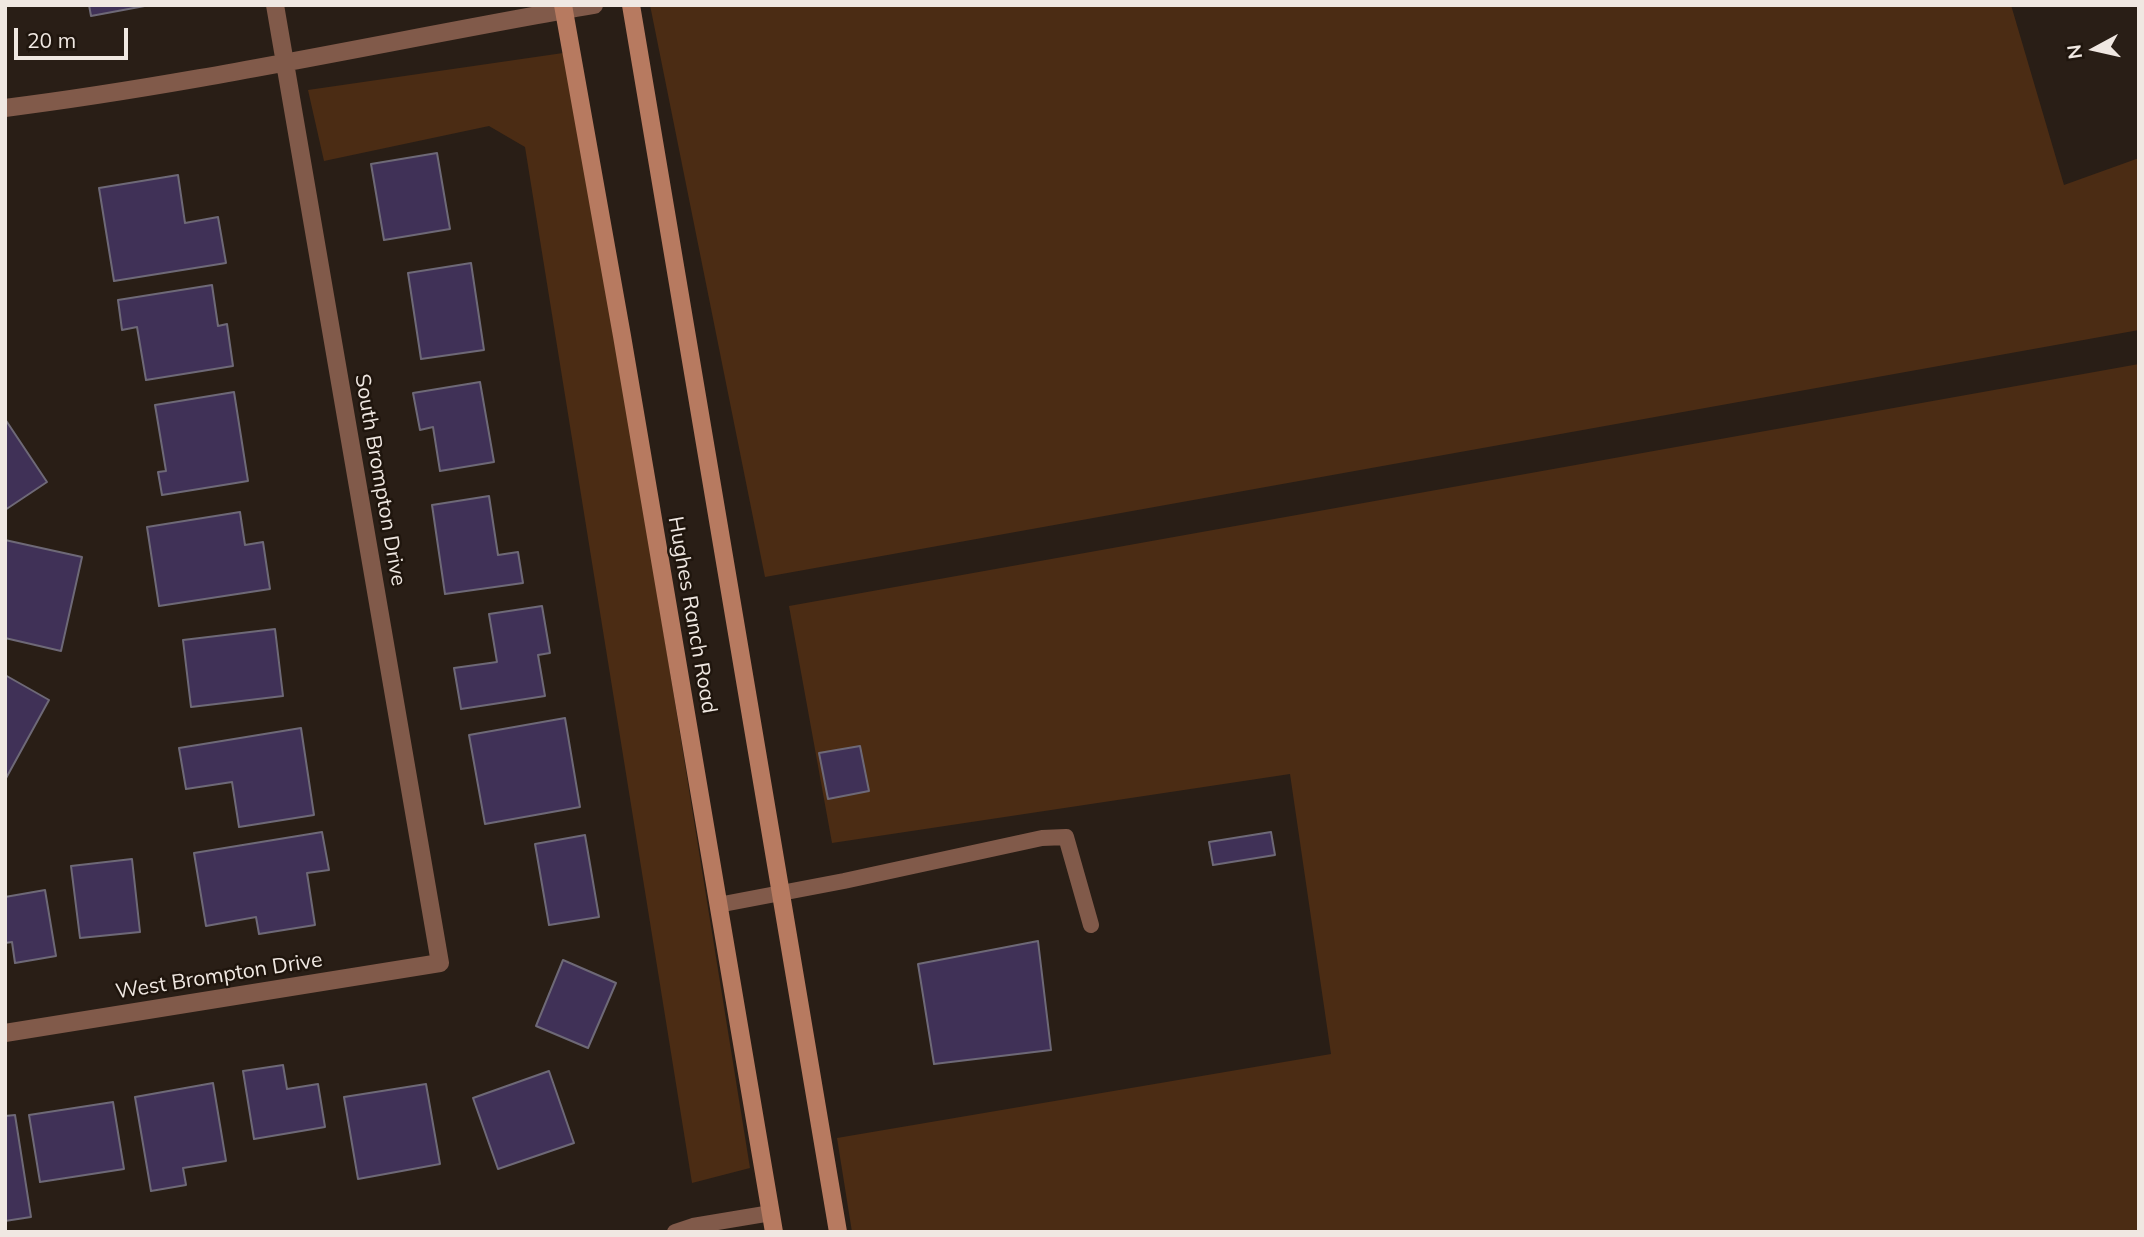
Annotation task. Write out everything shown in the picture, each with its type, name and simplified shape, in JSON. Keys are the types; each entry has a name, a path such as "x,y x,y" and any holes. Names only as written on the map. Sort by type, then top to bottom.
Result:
{"street":[{"name":"South Brompton Drive","path":"275,5 440,963"},
{"path":"5,108 285,64 564,8 594,5"},
{"name":"Hughes Ranch Road","path":"631,5 838,1232"},
{"name":"Hughes Ranch Road","path":"564,8 774,1232"},
{"name":"West Brompton Drive","path":"5,1033 440,963"}],"lane":[{"path":"718,905 1042,838 1066,837 1091,925"},
{"path":"675,1232 693,1226 771,1213"}],"shaded area":[{"path":"650,5 2011,5 2064,185 2139,158 2139,330 765,577"},
{"path":"570,52 750,1168 692,1183 525,147 489,126 324,161 308,90"},
{"path":"2139,364 2139,1232 852,1232 837,1138 1331,1054 1290,774 832,843 789,606"}],"building":[{"path":"89,5 150,5 91,16"},
{"path":"437,153 450,229 384,240 371,164"},
{"path":"178,175 185,223 218,217 226,263 114,281 99,188"},
{"path":"471,263 484,350 421,359 408,273"},
{"path":"212,285 218,326 227,324 233,366 146,380 137,327 122,330 118,300"},
{"path":"480,382 494,462 440,471 433,427 420,430 413,393"},
{"path":"234,392 248,481 162,495 158,472 166,471 155,405"},
{"path":"5,419 47,482 5,510"},
{"path":"489,496 498,555 518,552 523,583 445,594 432,505"},
{"path":"240,512 245,545 263,542 270,589 159,606 147,527"},
{"path":"5,540 82,557 61,651 5,638"},
{"path":"542,606 550,653 538,655 545,696 461,709 454,668 497,662 489,614"},
{"path":"275,629 283,696 191,707 183,640"},
{"path":"5,675 49,700 5,780"},
{"path":"565,718 580,807 485,824 469,735"},
{"path":"301,728 314,815 239,827 232,782 186,789 179,748"},
{"path":"860,746 869,791 828,799 819,753"},
{"path":"322,832 329,870 307,873 315,925 259,934 256,917 206,926 194,853"},
{"path":"1271,832 1275,855 1213,865 1209,842"},
{"path":"585,835 599,917 549,925 535,844"},
{"path":"132,859 140,932 80,938 71,866"},
{"path":"45,890 56,956 15,963 12,942 5,943 5,897"},
{"path":"1038,941 1051,1050 934,1064 918,964"},
{"path":"563,960 616,983 588,1048 536,1026"},
{"path":"283,1065 287,1089 318,1084 325,1127 254,1139 243,1071"},
{"path":"549,1071 574,1143 498,1169 473,1098"},
{"path":"213,1083 226,1161 183,1168 186,1185 151,1191 135,1097"},
{"path":"426,1084 440,1164 358,1179 344,1097"},
{"path":"113,1102 124,1169 40,1182 29,1115"},
{"path":"15,1115 31,1217 5,1221 5,1116"}]}
